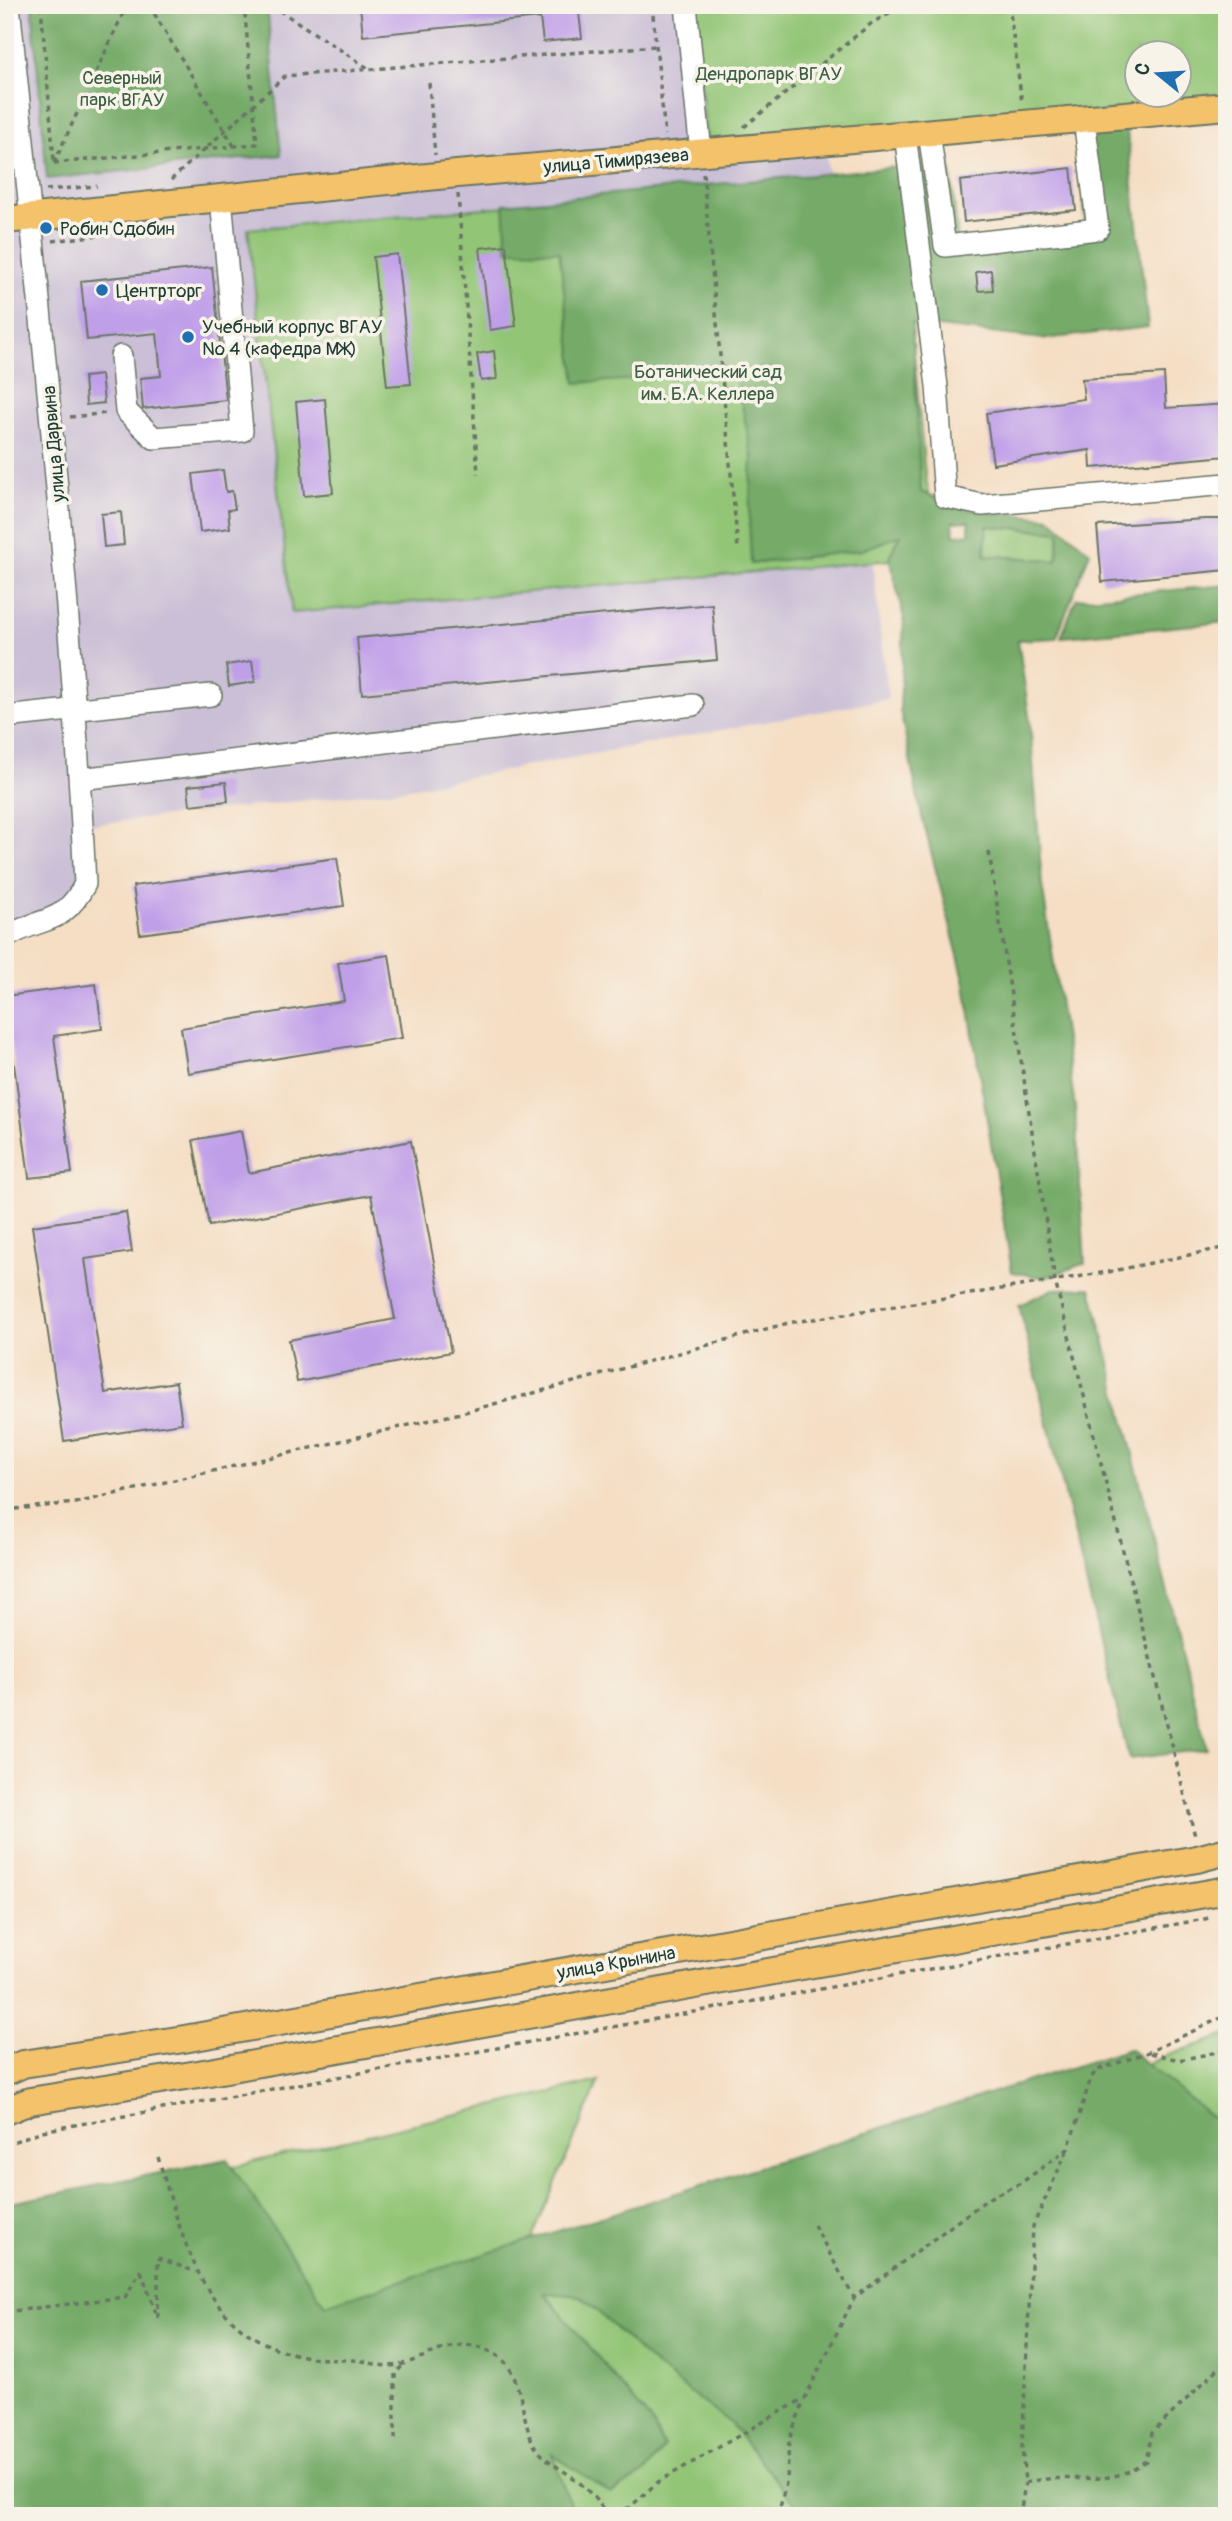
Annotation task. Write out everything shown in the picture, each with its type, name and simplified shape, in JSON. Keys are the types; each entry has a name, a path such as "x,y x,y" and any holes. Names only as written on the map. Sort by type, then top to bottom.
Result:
{"main road":[{"name":"улица Тимирязева","path":"18,219 221,198 446,169 707,153 1025,122 1227,106"},
{"name":"улица Крынина","path":"5,2072 23,2064 184,2039 1197,1859 1227,1851"},
{"name":"улица Крынина","path":"5,2111 30,2101 1227,1890"}],"street":[{"name":"улица Дарвина","path":"5,938 18,930 63,914 75,904 85,884 76,710 51,419 18,219 28,191 9,5"},
{"path":"686,5 707,153"},
{"path":"917,133 944,246 1098,229 1084,119"},
{"path":"917,133 945,497 982,505 1227,484"},
{"path":"121,356 126,411 154,438 242,431 221,198"},
{"path":"5,717 211,695"},
{"path":"80,779 694,705"}],"path":[{"path":"41,5 54,163"},
{"path":"54,163 127,5"},
{"path":"149,5 234,146"},
{"path":"54,163 257,144 244,5"},
{"path":"271,5 369,69"},
{"path":"652,5 666,146"},
{"path":"738,549 707,153 873,22 907,5"},
{"path":"1009,5 1025,122"},
{"path":"170,180 285,76 656,46"},
{"path":"429,83 446,169 478,474"},
{"path":"28,191 106,185"},
{"path":"51,419 126,411"},
{"path":"989,852 1055,1281 1196,1839"},
{"path":"5,1510 76,1503 465,1412 788,1323 1055,1281 1227,1247"},
{"path":"5,2145 42,2131 1219,1916"},
{"path":"1020,2516 1025,2483 1022,2447 1033,2226 1068,2149 1091,2078 1097,2070 1149,2052 1227,2015"},
{"path":"1149,2052 1179,2060 1227,2050"},
{"path":"778,2516 787,2479 789,2440 805,2398 854,2298 989,2197 1021,2183 1068,2149"},
{"path":"158,2157 196,2272 209,2295 232,2320 270,2347 293,2356 359,2360 380,2368 405,2363 438,2348 464,2345 500,2357 512,2377 534,2445 581,2484 608,2514 629,2508 658,2482 805,2398"},
{"path":"814,2225 854,2298"},
{"path":"5,2312 125,2297 141,2270 158,2318 158,2258 196,2272"},
{"path":"1025,2483 1044,2477 1097,2478 1123,2474 1146,2460 1153,2433 1227,2360"},
{"path":"395,2439 395,2374 405,2363"}],"shaded area":[{"path":"5,5 1227,5 1227,93 1194,97 1194,38 1124,38 1124,104 824,136 888,699 405,789 88,825 92,896 5,930"}],"green space":[{"name":"Северный парк ВГАУ","path":"32,5 267,5 281,155 47,179"},
{"name":"Дендропарк ВГАУ","path":"693,5 1227,5 1227,101 1194,104 1194,38 1124,38 1124,108 1146,108 707,146"},
{"path":"1127,131 1148,327 1044,339 912,324 921,492 976,511 1050,518 1090,552 1056,638 1018,640 1030,722 1042,884 1075,1107 1085,1263 1045,1278 1012,1272 964,979 921,813 900,710 904,618 889,556 901,535 862,550 751,564 749,516 752,457 736,373 576,383 559,251 507,250 504,204 950,162 958,241 1086,230 1077,136","holes":["969,521 969,534 954,535 953,522","987,526 1060,532 1057,561 985,555"]},
{"name":"Ботанический сад им. Б.А. Келлера","path":"898,171 925,476 934,514 960,554 292,613 248,229"},
{"path":"987,526 1060,532 1057,561 984,555"},
{"path":"1227,585 1227,622 1061,637 1076,599"},
{"path":"1091,1288 1207,1749 1129,1759 1019,1305 1053,1289"},
{"path":"1227,2035 1227,2516 5,2516 5,2216 166,2182 599,2081 501,2311"},
{"path":"1129,2049 1227,2130 1227,2516 805,2516 730,2423 652,2363 581,2296 544,2293 652,2422 664,2447 645,2473 611,2493 552,2454 574,2516 5,2516 5,2204 227,2159 325,2305"}],"building":[{"path":"360,5 578,5 582,38 543,42 540,18 363,36"},
{"path":"1071,168 1076,210 964,222 960,181"},
{"path":"506,245 516,326 490,330 480,248"},
{"path":"397,254 411,384 387,386 373,257"},
{"name":"Учебный корпус ВГАУ № 4 (кафедра МЖ)","path":"212,267 226,400 143,409 140,378 161,376 157,333 87,340 81,281"},
{"path":"991,270 993,290 978,291 976,272"},
{"path":"494,351 497,379 481,381 477,354"},
{"path":"1164,374 1166,408 1227,404 1227,456 1091,468 1090,450 993,464 986,413 1084,399 1082,379"},
{"path":"101,375 104,403 86,405 84,377"},
{"path":"325,399 333,493 304,496 296,402"},
{"path":"223,470 226,492 232,491 235,509 228,510 230,528 200,532 193,474"},
{"path":"121,512 124,545 104,547 101,514"},
{"path":"1227,519 1227,570 1102,582 1097,526"},
{"path":"712,604 717,660 362,694 357,638"},
{"path":"252,661 255,682 229,686 226,665"},
{"path":"226,782 228,801 190,805 188,786"},
{"path":"337,858 344,906 140,934 133,886"},
{"path":"389,955 402,1038 188,1073 181,1028 344,1001 338,963"},
{"path":"96,984 102,1029 54,1036 72,1173 29,1178 5,996"},
{"path":"241,1131 249,1173 411,1141 451,1352 297,1382 289,1340 395,1319 371,1195 209,1226 193,1140"},
{"path":"126,1212 132,1252 85,1259 105,1393 176,1382 182,1423 64,1441 32,1226"}],"place":[{"name":"Робин Сдобин","path":"46,228"},
{"name":"Центрторг","path":"102,290"},
{"name":"Учебный корпус ВГАУ № 4 (кафедра МЖ)","path":"188,337"}]}
